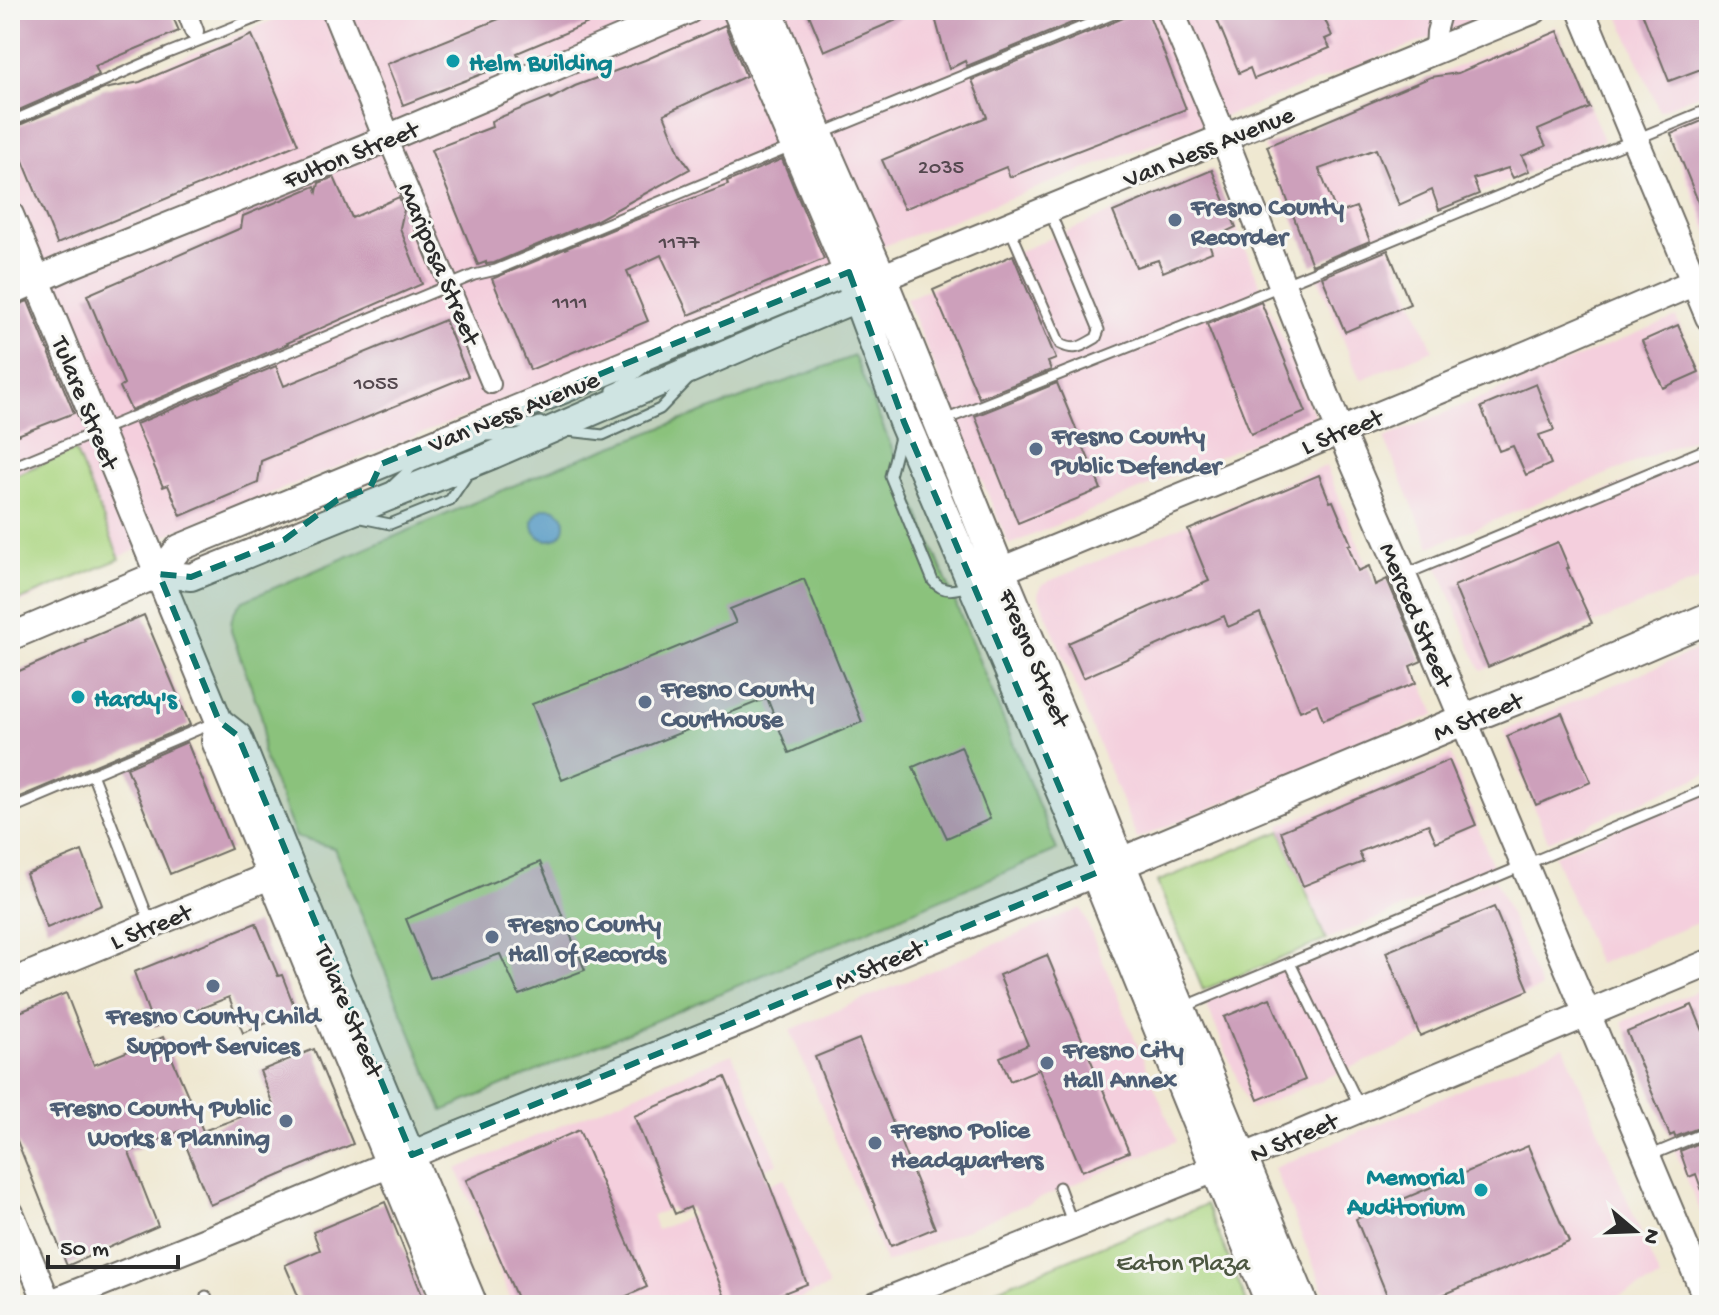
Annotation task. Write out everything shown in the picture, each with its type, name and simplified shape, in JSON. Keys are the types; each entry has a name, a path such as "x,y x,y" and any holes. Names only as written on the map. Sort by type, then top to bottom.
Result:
{"main road":[{"name":"Mariposa Street","path":"335,10 387,138"},
{"name":"Fulton Street","path":"10,292 689,10"},
{"name":"Fresno Street","path":"738,10 881,278 939,422 986,577 988,620 1180,1009 1272,1305"},
{"name":"Fresno Street","path":"767,10 854,285 904,422 1071,740 1108,868 1229,1163 1303,1305"},
{"name":"Merced Street","path":"1170,10 1340,431 1709,1303"},
{"name":"Van Ness Avenue","path":"159,574 179,548 378,456 480,424 677,342 881,278 1534,10"},
{"path":"1581,10 1635,140 1702,279 1709,317"},
{"name":"Tulare Street","path":"10,215 219,721 215,741 280,871 400,1160 474,1305"},
{"name":"L Street","path":"986,577 1702,279"},
{"name":"Van Ness Avenue","path":"10,637 159,574 191,577 475,462 547,428 704,363 854,285"},
{"path":"284,540 337,500 370,488 380,473 378,456"},
{"name":"M Street","path":"47,1305 747,1019 877,962 1709,618"},
{"path":"988,620 1004,621 1009,625 1049,714 1071,740"},
{"name":"L Street","path":"10,983 280,871"},
{"name":"N Street","path":"876,1305 1229,1163 1709,963"},
{"name":"Tulare Street","path":"400,1160 447,1305"},
{"path":"10,1213 47,1305"},
{"path":"1702,1305 1709,1303"}],"street":[{"path":"186,10 194,31"},
{"path":"1435,51 1442,10"},
{"name":"Mariposa Street","path":"387,138 491,384"}],"lane":[{"path":"10,468 1123,10"},
{"path":"10,122 272,11"},
{"path":"939,422 1709,109"},
{"path":"1008,226 1060,344 1070,348 1081,347 1096,338 1099,330 1049,209"},
{"path":"1096,338 1104,357"},
{"path":"605,393 619,387 677,342"},
{"path":"480,424 535,424 547,428"},
{"path":"374,503 412,467 485,436 547,428"},
{"path":"1403,576 1709,448"},
{"path":"345,514 390,524 438,505 450,500 475,462"},
{"path":"10,809 219,721"},
{"path":"92,774 151,925"},
{"path":"1180,1009 1709,788"},
{"path":"1290,963 1360,1108"},
{"path":"1646,1157 1709,1131"},
{"path":"1059,1187 1073,1225"}],"highlighted area":[{"path":"849,272 904,422 1096,873 412,1155 238,736 219,721 159,574 191,577 284,540 337,500 370,488 381,464"}],"shaded area":[{"path":"297,10 1504,10 824,269 474,413 178,530 10,608 10,129"},
{"path":"1617,10 1709,10 1709,90 1659,111"},
{"path":"1555,26 1604,140 1312,265 1264,147"},
{"path":"1709,107 1709,235 1665,125"},
{"path":"1212,170 1315,416 1009,545 906,299"},
{"path":"1388,240 1433,350 1360,380 1315,271"},
{"path":"1676,317 1709,394 1709,432 1430,547 1384,438"},
{"path":"1709,448 1709,576 1481,671 1436,562"},
{"path":"1326,466 1371,575 1436,714 1137,839 1038,594 1042,584"},
{"path":"1709,645 1709,773 1548,841 1503,731"},
{"path":"1451,755 1494,870 1326,940 1279,826"},
{"path":"1709,790 1709,918 1598,964 1554,855"},
{"path":"1495,879 1541,988 1250,1110 1205,1001"},
{"path":"1081,908 1177,1141 886,1263 790,1030"},
{"path":"1709,986 1709,1113 1667,1131 1622,1022"},
{"path":"1564,1046 1660,1279 1598,1305 1330,1305 1274,1168"},
{"path":"732,1054 778,1163 652,1216 657,1230 784,1178 828,1287 785,1305 513,1305 457,1169"},
{"path":"1709,1131 1709,1232 1673,1146"}],"green space":[{"path":"854,356 1057,850 443,1111 334,848 296,837 262,752 261,715 231,631 235,611 243,601 562,465"},
{"path":"75,450 120,559 11,604 10,477"},
{"path":"1281,831 1326,940 1203,990 1157,882"},
{"name":"Eaton Plaza","path":"1206,1204 1248,1305 959,1305 1170,1220"}],"water":[{"path":"549,508 560,513 565,524 560,535 549,540 538,535 533,524 538,513"}],"building":[{"path":"10,10 170,10 179,31 95,66 99,75 10,114"},
{"name":"Helm Building","path":"501,10 619,10 517,53 520,59 403,105 387,64 504,17"},
{"path":"807,10 920,10 824,51"},
{"path":"933,10 1103,10 967,66 965,61 949,69"},
{"path":"1130,10 1147,10 1186,109 1010,177 1006,167 904,209 882,160 987,117 972,80 1126,17"},
{"path":"1213,10 1321,10 1332,36 1325,39 1330,48 1254,79 1250,68 1239,73"},
{"path":"1641,10 1709,10 1709,66 1669,81"},
{"path":"725,25 746,76 664,114 680,154 690,169 597,220 494,263 478,265 431,150 492,127 491,121 551,99 575,86"},
{"path":"1558,31 1590,108 1538,130 1546,146 1522,156 1529,171 1513,178 1508,168 1473,179 1479,194 1439,210 1432,190 1399,205 1376,149 1319,169 1337,214 1356,207 1370,241 1312,265 1267,146 1431,77 1458,73"},
{"path":"252,35 298,144 57,244 10,129 104,89 140,82"},
{"path":"1709,118 1709,226 1708,226 1671,134"},
{"path":"782,159 824,259 689,315 661,255 627,271 648,321 530,370 492,279 728,185 727,182"},
{"name":"Fresno County Recorder","path":"1212,170 1236,227 1208,240 1212,252 1163,272 1158,260 1136,267 1113,212"},
{"path":"334,177 352,218 399,197 404,210 400,228 422,284 131,410 120,387 124,384 87,295 241,228 243,216 315,186 317,192 319,183"},
{"path":"1388,250 1410,304 1345,332 1322,277"},
{"path":"1013,255 1056,359 1048,362 1051,370 979,398 933,290"},
{"path":"28,301 74,413 10,438 10,308"},
{"path":"1261,302 1306,412 1251,434 1207,324"},
{"path":"445,320 468,376 261,461 258,483 181,516 168,485 163,487 136,424 276,366 284,386"},
{"path":"1678,325 1699,372 1663,388 1642,341"},
{"name":"Fresno County Public Defender","path":"1057,383 1101,489 1018,523 975,416"},
{"path":"1536,384 1554,430 1539,435 1551,464 1526,475 1513,446 1499,451 1481,407"},
{"path":"1319,475 1351,544 1348,545 1358,571 1369,566 1375,585 1387,579 1422,661 1410,666 1416,683 1323,720 1317,704 1300,711 1260,613 1228,627 1224,616 1083,678 1068,643 1209,581 1188,530"},
{"path":"1558,542 1592,623 1488,667 1454,586"},
{"path":"804,579 862,722 789,753 767,698 562,780 532,704 736,623 730,609"},
{"path":"144,615 190,725 10,801 10,675"},
{"path":"1562,713 1591,782 1536,805 1507,736"},
{"path":"187,742 231,849 170,874 127,768"},
{"path":"961,746 990,819 947,838 913,767"},
{"path":"1449,760 1476,825 1436,842 1428,824 1359,852 1363,862 1303,886 1281,831"},
{"path":"82,851 102,905 47,928 26,874"},
{"name":"Fresno County Hall of Records","path":"540,862 585,970 519,995 500,954 430,978 406,919"},
{"path":"1494,907 1529,990 1420,1036 1386,952"},
{"name":"Fresno County Child Support Services","path":"256,923 296,1011 243,1033 229,997 154,1027 134,972"},
{"name":"Fresno City Hall Annex","path":"1047,955 1129,1152 1082,1171 1039,1069 1010,1081 1000,1057 1028,1045 999,975"},
{"path":"66,993 94,1065 163,1037 203,1131 273,1105 260,1071 314,1049 353,1144 210,1205 180,1131 129,1152 158,1226 67,1266 10,1123 10,1016"},
{"path":"1270,998 1305,1080 1258,1100 1224,1017"},
{"path":"1692,1005 1709,1045 1709,1124 1675,1137 1674,1134 1670,1136 1627,1032"},
{"name":"Fresno Police Headquarters","path":"859,1039 935,1228 891,1246 815,1057"},
{"path":"725,1077 807,1284 753,1305 728,1305 690,1207 675,1214 634,1116"},
{"path":"579,1130 647,1287 607,1305 520,1305 466,1180"},
{"path":"1709,1139 1707,1205 1696,1174 1689,1177 1680,1151"},
{"path":"1528,1146 1569,1242 1419,1305 1391,1305 1356,1219"},
{"path":"385,1202 426,1305 302,1305 285,1265 320,1250 313,1232"}],"place":[{"name":"Helm Building","path":"453,61"},
{"name":"Fresno County Recorder","path":"1175,220"},
{"name":"Fresno County Public Defender","path":"1036,449"},
{"name":"Hardy's","path":"78,697"},
{"name":"Fresno County Courthouse","path":"645,702"},
{"name":"Fresno County Hall of Records","path":"492,937"},
{"name":"Fresno County Child Support Services","path":"213,986"},
{"name":"Fresno City Hall Annex","path":"1047,1063"},
{"name":"Fresno County Public Works & Planning","path":"286,1121"},
{"name":"Fresno Police Headquarters","path":"875,1143"},
{"name":"Memorial Auditorium","path":"1481,1190"}]}
